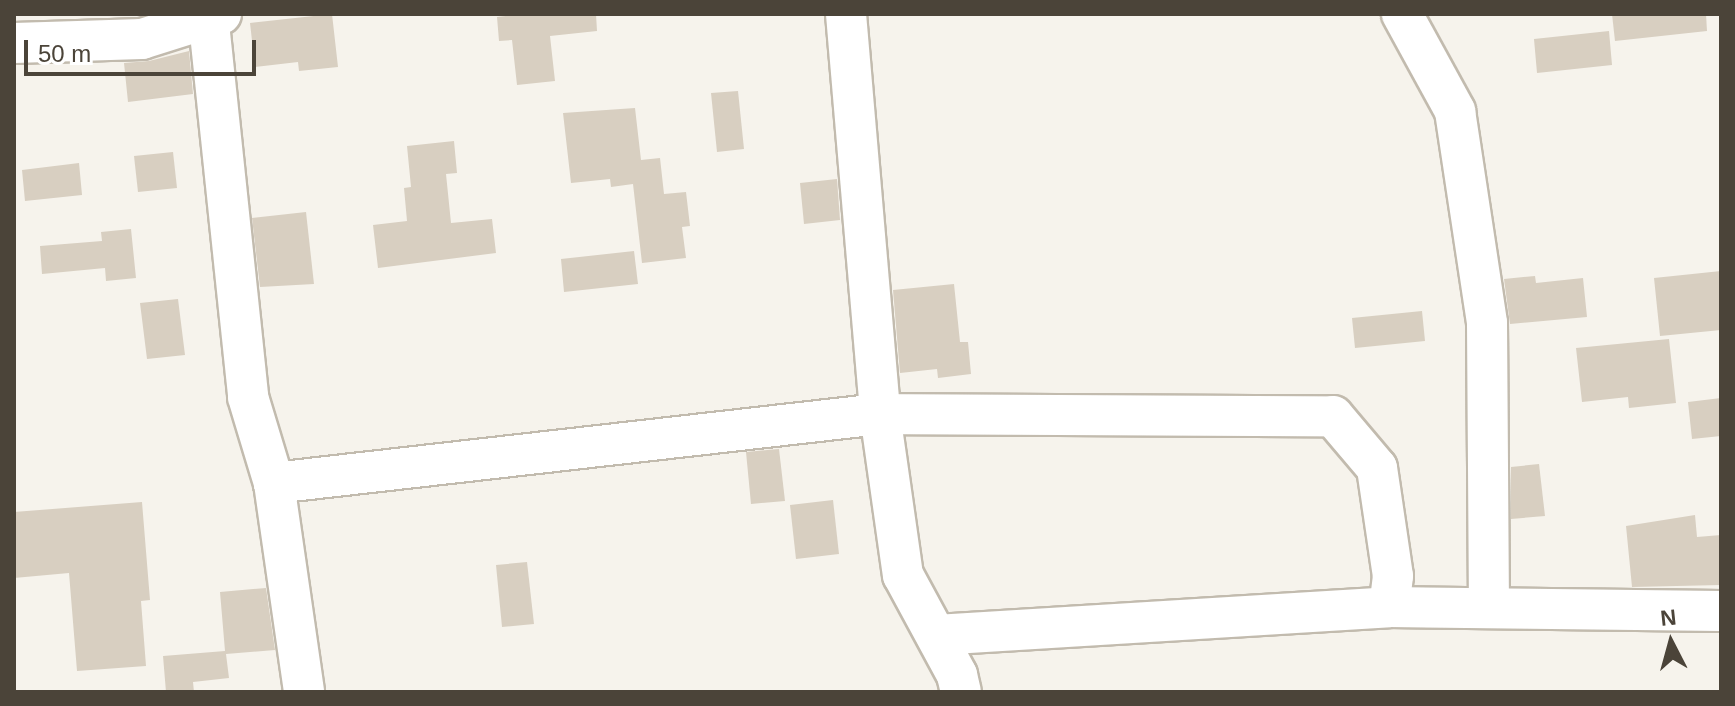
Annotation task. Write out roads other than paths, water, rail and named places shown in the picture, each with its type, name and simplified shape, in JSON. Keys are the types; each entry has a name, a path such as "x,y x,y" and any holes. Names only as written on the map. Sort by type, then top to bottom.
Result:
{"street":[{"path":"846,14 880,414 903,575 957,675 961,692"},
{"path":"1402,14 1455,111 1485,308 1489,608"},
{"path":"14,43 142,39 212,15 248,397 274,483 304,692"},
{"path":"274,483 880,414 1333,416 1377,468 1393,576 1389,607"},
{"path":"936,635 1389,607 1721,611"}]}
